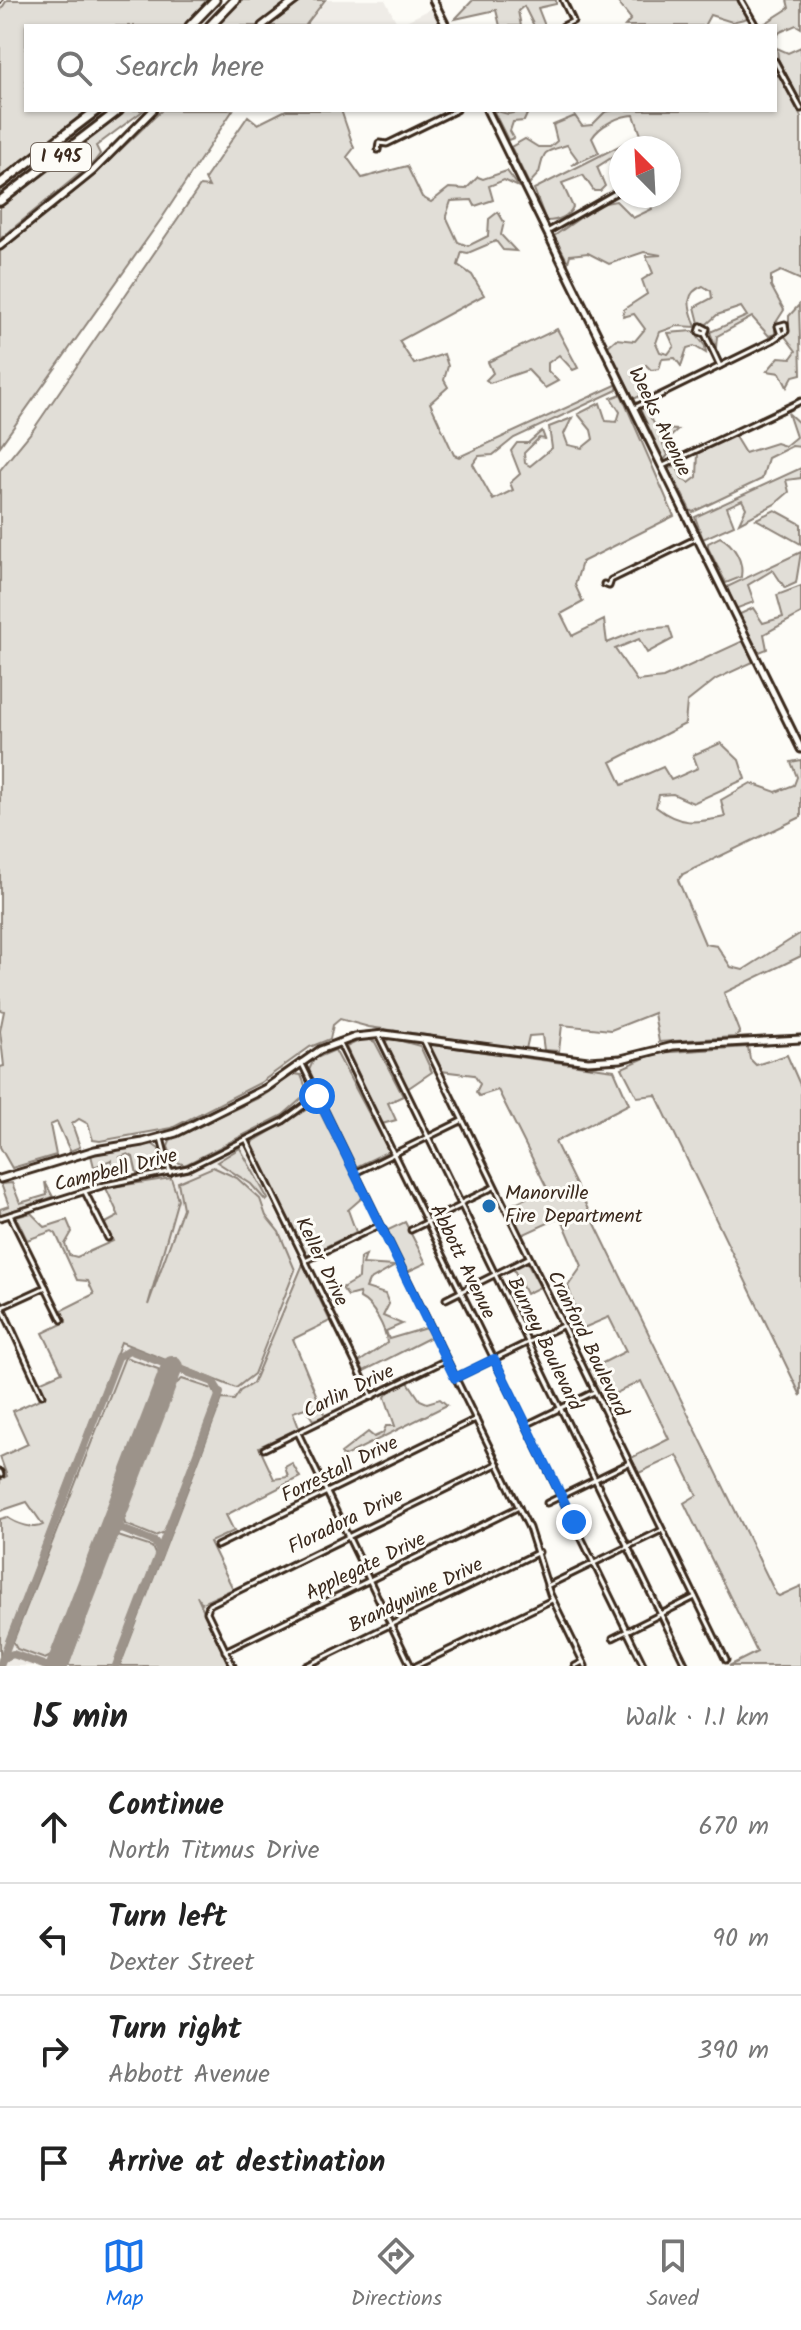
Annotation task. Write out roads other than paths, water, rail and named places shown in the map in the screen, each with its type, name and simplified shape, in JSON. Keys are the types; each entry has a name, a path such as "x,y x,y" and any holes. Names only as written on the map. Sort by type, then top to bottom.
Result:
{"highway":[{"path":"192,24 215,0"},
{"path":"212,24 235,0"},
{"name":"I 495","path":"0,184 94,112"},
{"name":"I 495","path":"0,201 116,112"}],"street":[{"path":"265,24 296,0"},
{"path":"433,0 445,24"},
{"path":"563,0 573,21 567,24"},
{"path":"741,0 755,24"},
{"path":"777,65 801,109"},
{"path":"0,246 93,171 151,112"},
{"path":"385,145 453,112"},
{"name":"Weeks Avenue","path":"488,112 801,749"},
{"path":"547,232 609,199"},
{"path":"634,408 773,340 780,332"},
{"path":"705,334 720,366"},
{"path":"663,466 801,401"},
{"path":"611,580 697,538"},
{"path":"0,1179 105,1147 161,1137 189,1128 266,1088 301,1062 339,1042 378,1034 606,1061 673,1046 801,1039"},
{"name":"Burney Boulevard","path":"378,1034 686,1666"},
{"name":"Cranford Boulevard","path":"424,1041 726,1660"},
{"name":"Abbott Avenue","path":"339,1042 644,1666"},
{"path":"301,1062 519,1507 539,1552 552,1600 584,1664 575,1666"},
{"name":"Campbell Drive","path":"0,1218 85,1191 188,1168 288,1118 317,1096"},
{"path":"355,1173 461,1121"},
{"path":"161,1137 170,1173"},
{"name":"Keller Drive","path":"246,1140 372,1397"},
{"path":"411,1230 494,1187"},
{"path":"85,1191 108,1238"},
{"path":"10,1215 62,1320"},
{"path":"305,1261 380,1225"},
{"path":"446,1299 528,1258"},
{"path":"42,1395 1,1306 46,1287"},
{"path":"455,1378 562,1326"},
{"name":"Carlin Drive","path":"264,1449 446,1360"},
{"path":"526,1425 594,1392"},
{"name":"Forrestall Drive","path":"217,1546 476,1419"},
{"path":"298,1433 369,1581 414,1666 552,1600"},
{"name":"Floradora Drive","path":"225,1651 207,1607 498,1463"},
{"path":"547,1503 629,1463"},
{"name":"Applegate Drive","path":"225,1651 519,1507"},
{"path":"547,1586 662,1530"},
{"name":"Brandywine Drive","path":"306,1666 539,1552"},
{"path":"613,1638 695,1597"},
{"path":"225,1651 233,1666"}],"railway":[{"path":"0,4 3,0"}],"place":[{"name":"Manorville Fire Department","path":"489,1206"}]}
